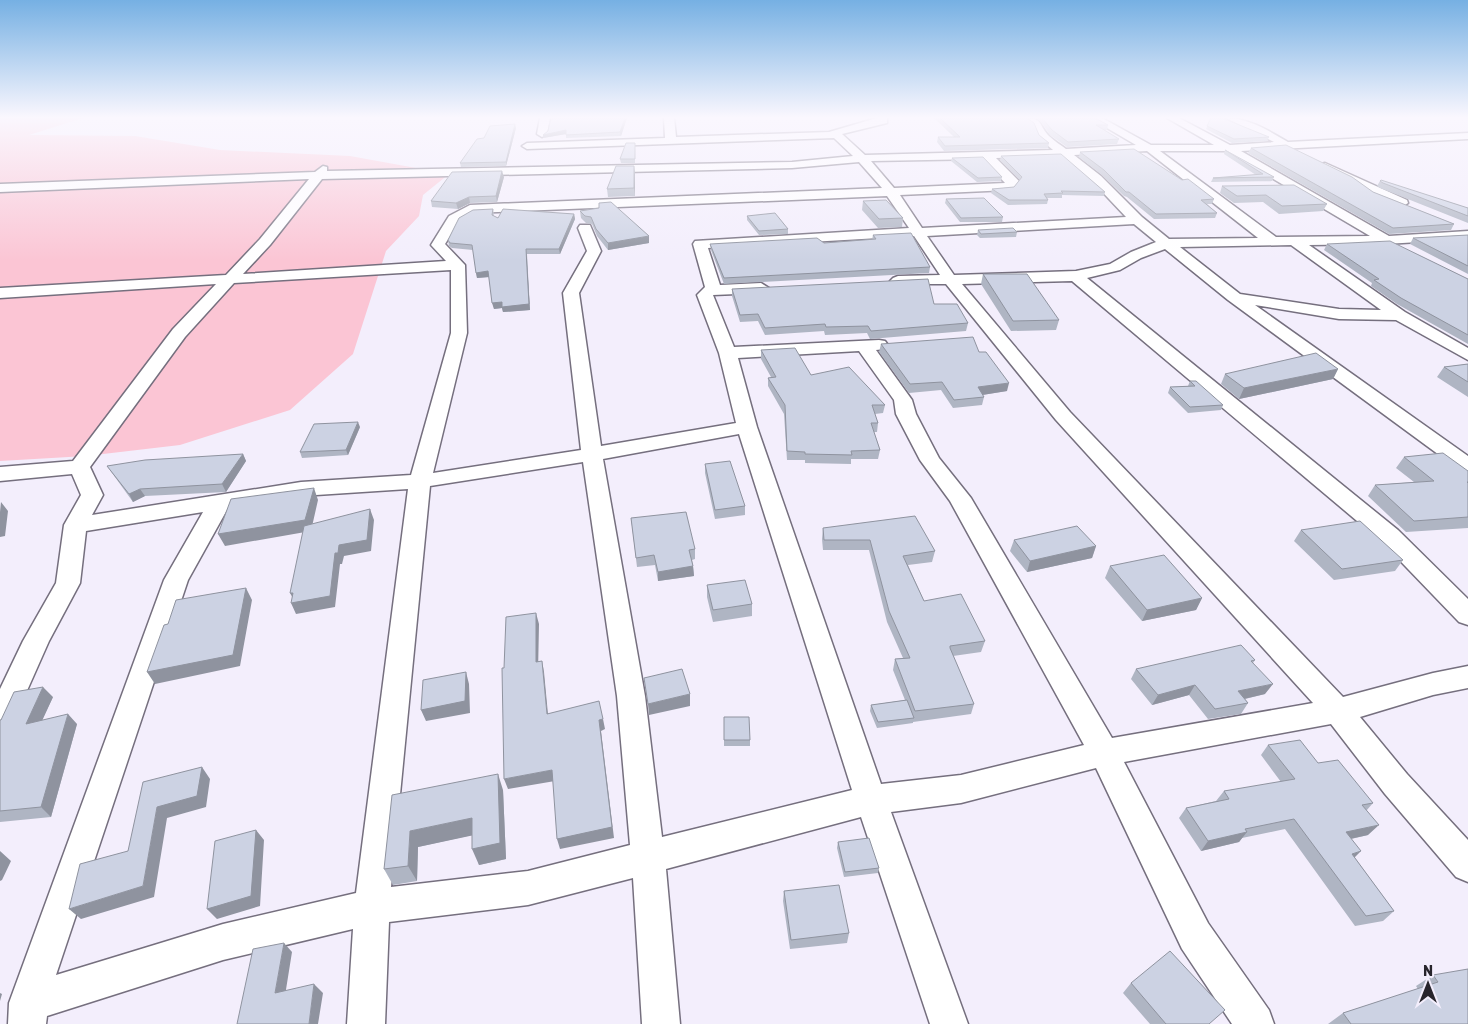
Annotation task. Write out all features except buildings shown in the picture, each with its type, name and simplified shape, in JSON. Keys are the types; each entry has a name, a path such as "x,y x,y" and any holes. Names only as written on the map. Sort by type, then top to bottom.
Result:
{"street":[{"path":"0,188 324,168 449,174 745,166"},
{"path":"869,166 892,193 919,231 987,336 1338,711 1396,784 1468,865"},
{"path":"366,1024 372,907 420,481 459,333 458,265 438,246 454,219 470,209 892,193 1009,186 1013,181 997,166"},
{"path":"1081,166 1137,220 1234,297 1468,466"},
{"path":"1173,166 1273,242"},
{"path":"1257,166 1411,253"},
{"path":"1325,166 1354,178 1375,193 1410,207"},
{"path":"0,474 79,467 179,333 265,242 324,168"},
{"path":"1271,187 1290,186"},
{"path":"1203,188 1222,188"},
{"path":"714,290 700,244 1137,220"},
{"path":"1455,224 1468,230"},
{"path":"585,228 594,252 571,293 592,453 631,696 648,857 661,1024"},
{"path":"880,282 949,278 1076,276 1115,267 1136,255 1167,243 1386,240 1468,235"},
{"path":"1295,242 1399,314 1468,354"},
{"path":"0,293 458,265"},
{"path":"1076,276 1390,536 1468,615"},
{"path":"773,287 714,290 708,291 705,295 728,353 747,427 871,800 949,1024"},
{"path":"1234,297 1339,314 1399,314"},
{"path":"728,353 893,344"},
{"path":"864,346 903,400 906,414 930,460 960,498 1104,753 1195,936 1255,1024"},
{"path":"75,525 301,489 420,481 509,469 747,427"},
{"path":"0,720 36,641 68,583 75,525 92,495 79,467"},
{"path":"28,1014 176,580 220,502"},
{"path":"28,1014 223,942 372,907 528,888 871,800 961,790 1104,753 1338,711 1432,684 1468,677"}],"shaded area":[{"path":"0,166 404,166 449,174 423,195 419,216 386,251 353,354 290,410 180,445 86,456 0,461"}]}
